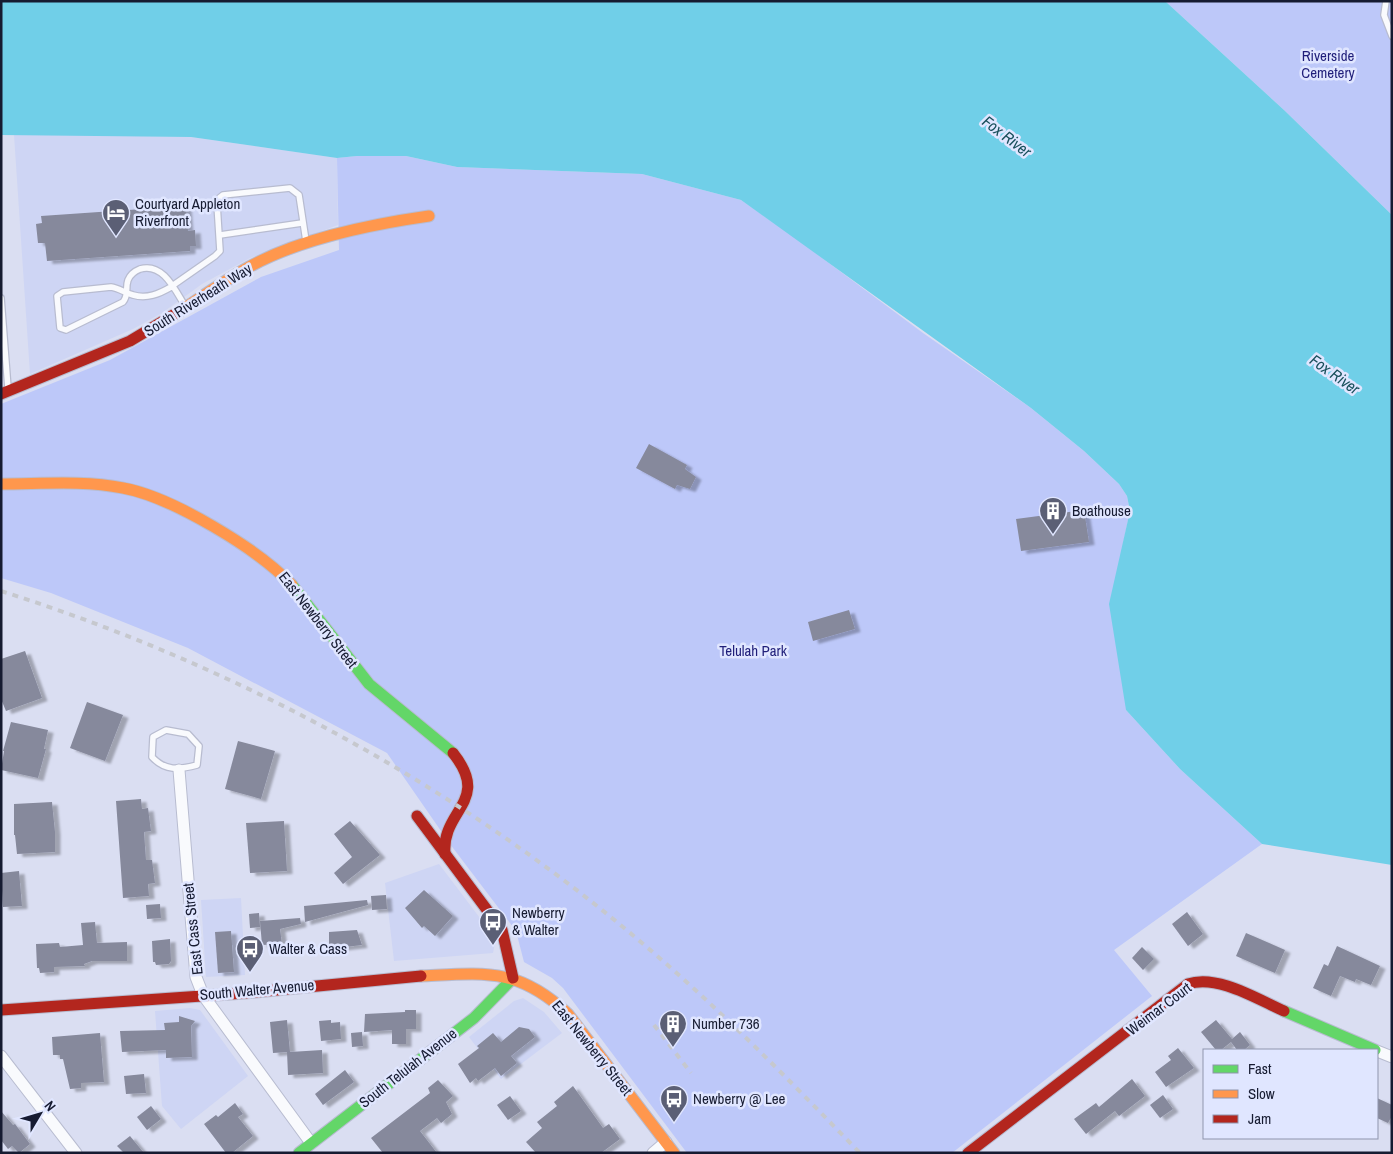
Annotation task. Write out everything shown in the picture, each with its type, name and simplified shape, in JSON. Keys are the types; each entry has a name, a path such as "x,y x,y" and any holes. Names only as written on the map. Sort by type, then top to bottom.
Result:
{"street":[{"name":"South Riverheath Way","path":"5,393 130,341 186,308 250,266 307,243 381,223 429,216"},
{"name":"East Newberry Street","path":"1,484 74,483 140,491 203,522 253,550 278,570 302,595 366,680 381,695 442,744 462,764 468,782 466,802 446,832 444,839 445,854"},
{"name":"East Cass Street","path":"179,770 196,977 203,996 311,1143"},
{"path":"417,816 502,930 512,978"},
{"name":"South Walter Avenue","path":"1,1010 203,996 395,976 477,973 512,978"},
{"name":"East Newberry Street","path":"512,978 527,983 548,995 568,1014 674,1153"},
{"name":"South Telulah Avenue","path":"299,1153 474,1018 491,1004 512,978"},
{"name":"Weimar Court","path":"968,1153 1188,984 1197,981 1216,982 1371,1049"},
{"name":"Weimar Court","path":"1378,1052 1392,1057"},
{"path":"1,1056 76,1153"},
{"path":"653,1153 666,1142"}],"lane":[{"path":"1384,2 1384,16 1392,36"},
{"path":"186,308 172,286 159,271 153,268 141,268 128,279 127,293 123,302 66,330 60,328 58,296 59,294 111,286 127,293 138,296 153,296 172,286 216,256 222,247 217,204 218,199 223,195 290,188 298,195 307,243"},
{"path":"220,235 302,224"},
{"path":"1,298 5,393"},
{"path":"166,730 188,734 199,746 197,765 179,770 160,766 152,757 153,737 166,730"}],"shaded area":[{"path":"14,135 191,137 337,158 338,225 250,258 202,284 162,313 133,329 30,374"},
{"path":"439,864 492,934 495,942 493,953 394,961 385,883"},
{"path":"241,898 245,975 206,977 201,900"},
{"path":"523,998 544,1012 562,1033 501,1079 469,1037 514,1001"},
{"path":"190,1008 200,1010 248,1076 181,1129 162,1106 155,1011"}],"green space":[{"name":"Riverside Cemetery","path":"1165,1 1392,1 1392,215 1284,110"},
{"name":"Telulah Park","path":"406,156 457,167 642,174 741,200 923,333 1031,408 1084,451 1119,484 1127,496 1130,511 1123,544 1126,710 1180,769 1262,844 1114,950 1152,996 952,1153 687,1153 563,988 552,978 524,962 516,931 450,844 387,753 188,648 51,593 1,578 1,404 110,360 261,277 339,250 337,158"}],"water":[{"name":"Fox River","path":"1,1 1165,1 1284,110 1392,215 1392,865 1262,844 1180,769 1126,710 1109,604 1130,511 1127,496 1119,484 1084,451 1031,408 741,200 642,174 457,167 406,156 337,158 191,137 1,135"}],"building":[{"name":"Courtyard Appleton Riverfront","path":"186,206 188,231 195,230 196,246 190,246 190,251 47,261 45,243 38,243 36,224 42,223 41,216"},
{"path":"649,444 687,465 685,469 696,477 690,489 677,485 675,489 636,468"},
{"name":"Boathouse","path":"1084,510 1089,542 1021,551 1016,519"},
{"path":"849,610 855,629 813,641 808,622"},
{"path":"25,651 42,698 6,711 1,699 1,659"},
{"path":"87,702 123,715 105,761 70,748"},
{"path":"11,722 48,730 44,749 46,749 38,778 1,770 3,751"},
{"path":"238,741 275,751 261,799 225,789"},
{"path":"141,799 142,809 148,808 151,831 144,832 146,860 152,860 155,883 148,884 149,896 123,898 116,801"},
{"path":"52,802 55,852 17,854 14,835 14,804"},
{"path":"284,821 287,871 250,873 246,823"},
{"path":"350,821 380,855 343,884 334,873 352,857 334,834"},
{"path":"19,871 22,906 3,907 1,873"},
{"path":"424,890 453,916 435,936 424,926 422,928 405,908"},
{"path":"386,895 387,909 372,910 371,896"},
{"path":"367,900 368,905 305,922 304,906"},
{"path":"160,904 161,918 147,919 146,905"},
{"path":"1187,912 1203,934 1188,946 1172,924"},
{"path":"259,913 260,927 250,928 249,914"},
{"path":"300,918 301,924 280,929 282,944 262,945 260,921"},
{"path":"95,922 97,943 127,942 127,961 92,961 84,964 85,966 54,967 54,972 40,973 39,968 37,968 36,944 59,943 60,947 83,945 81,923"},
{"path":"357,930 362,945 337,948 337,945 329,945 329,932"},
{"path":"231,931 234,972 218,973 215,932"},
{"path":"1246,933 1285,950 1275,973 1236,956"},
{"path":"170,939 171,961 169,964 156,965 153,962 152,941"},
{"path":"1337,946 1380,966 1371,985 1356,979 1355,982 1340,976 1331,996 1313,988 1324,964 1328,966"},
{"path":"1142,947 1154,959 1143,970 1132,958"},
{"path":"405,1010 416,1010 416,1029 406,1029 406,1044 392,1044 392,1030 364,1032 365,1014 405,1012"},
{"path":"179,1016 195,1021 191,1026 192,1057 166,1058 166,1050 122,1052 120,1031 165,1030 164,1023 179,1022"},
{"path":"287,1020 290,1052 322,1050 323,1073 288,1075 287,1052 273,1053 270,1022"},
{"path":"331,1020 331,1023 340,1022 341,1039 321,1041 319,1021"},
{"path":"1216,1020 1232,1039 1240,1032 1250,1045 1245,1049 1236,1049 1231,1042 1222,1049 1215,1049 1201,1032"},
{"path":"519,1027 529,1029 535,1037 511,1056 517,1063 501,1076 495,1068 478,1081 476,1078 470,1083 458,1064 479,1048 477,1046 493,1033 501,1042"},
{"path":"362,1032 363,1046 352,1047 351,1033"},
{"path":"100,1033 104,1082 81,1083 81,1088 70,1089 63,1059 60,1059 60,1055 53,1055 52,1037"},
{"path":"1178,1048 1194,1068 1166,1087 1155,1072 1171,1060 1168,1056"},
{"path":"345,1070 354,1082 323,1105 315,1094"},
{"path":"144,1074 146,1093 126,1094 124,1076"},
{"path":"1132,1079 1145,1096 1119,1116 1115,1111 1086,1134 1074,1119 1096,1103 1099,1107"},
{"path":"438,1080 453,1096 446,1102 452,1114 441,1123 437,1118 420,1131 437,1153 383,1153 371,1138 430,1093 428,1088"},
{"path":"573,1086 603,1128 609,1124 620,1139 601,1153 536,1153 526,1142 542,1128 537,1122 557,1106 554,1102"},
{"path":"1163,1095 1173,1109 1160,1118 1150,1105"},
{"path":"510,1096 521,1111 508,1120 497,1105"},
{"path":"1378,1098 1392,1105 1392,1116 1388,1123 1378,1118"},
{"path":"235,1103 243,1114 238,1117 253,1136 232,1153 226,1153 204,1124 216,1115 218,1117"},
{"path":"151,1106 161,1119 147,1130 137,1117"},
{"path":"1,1111 13,1125 15,1124 30,1144 19,1153 12,1146 8,1149 1,1140"},
{"path":"130,1136 144,1153 124,1153 117,1146"}],"railway":[{"path":"1,591 88,621 173,655 257,693 339,735 418,781 496,831 570,885 671,968 753,1045 860,1153"},
{"path":"654,1025 691,1073"}],"traffic: fast":[{"path":"292,585 369,684 453,753"},
{"path":"299,1153 474,1018 513,978"},
{"path":"1284,1011 1373,1049"}],"traffic: slow":[{"path":"185,308 241,272 290,248 361,228 429,216"},
{"path":"1,484 93,484 143,493 189,513 213,526 258,556 292,585"},
{"path":"421,976 464,974 500,976 533,988 550,999 568,1014 674,1153"}],"traffic: jam":[{"path":"1,394 130,341 185,308"},
{"path":"445,854 446,839 450,826 467,795 468,783 464,770 453,753"},
{"path":"417,816 502,930 513,978"},
{"path":"1,1010 245,993 421,976"},
{"path":"968,1153 1188,984 1211,982 1224,985 1284,1011"}],"place":[{"name":"Courtyard Appleton Riverfront","path":"116,237"},
{"name":"Boathouse","path":"1053,535"},
{"name":"Newberry & Walter","path":"493,946"},
{"name":"Walter & Cass","path":"250,973"},
{"name":"Number 736","path":"673,1048"},
{"name":"Newberry @ Lee","path":"674,1123"}]}
